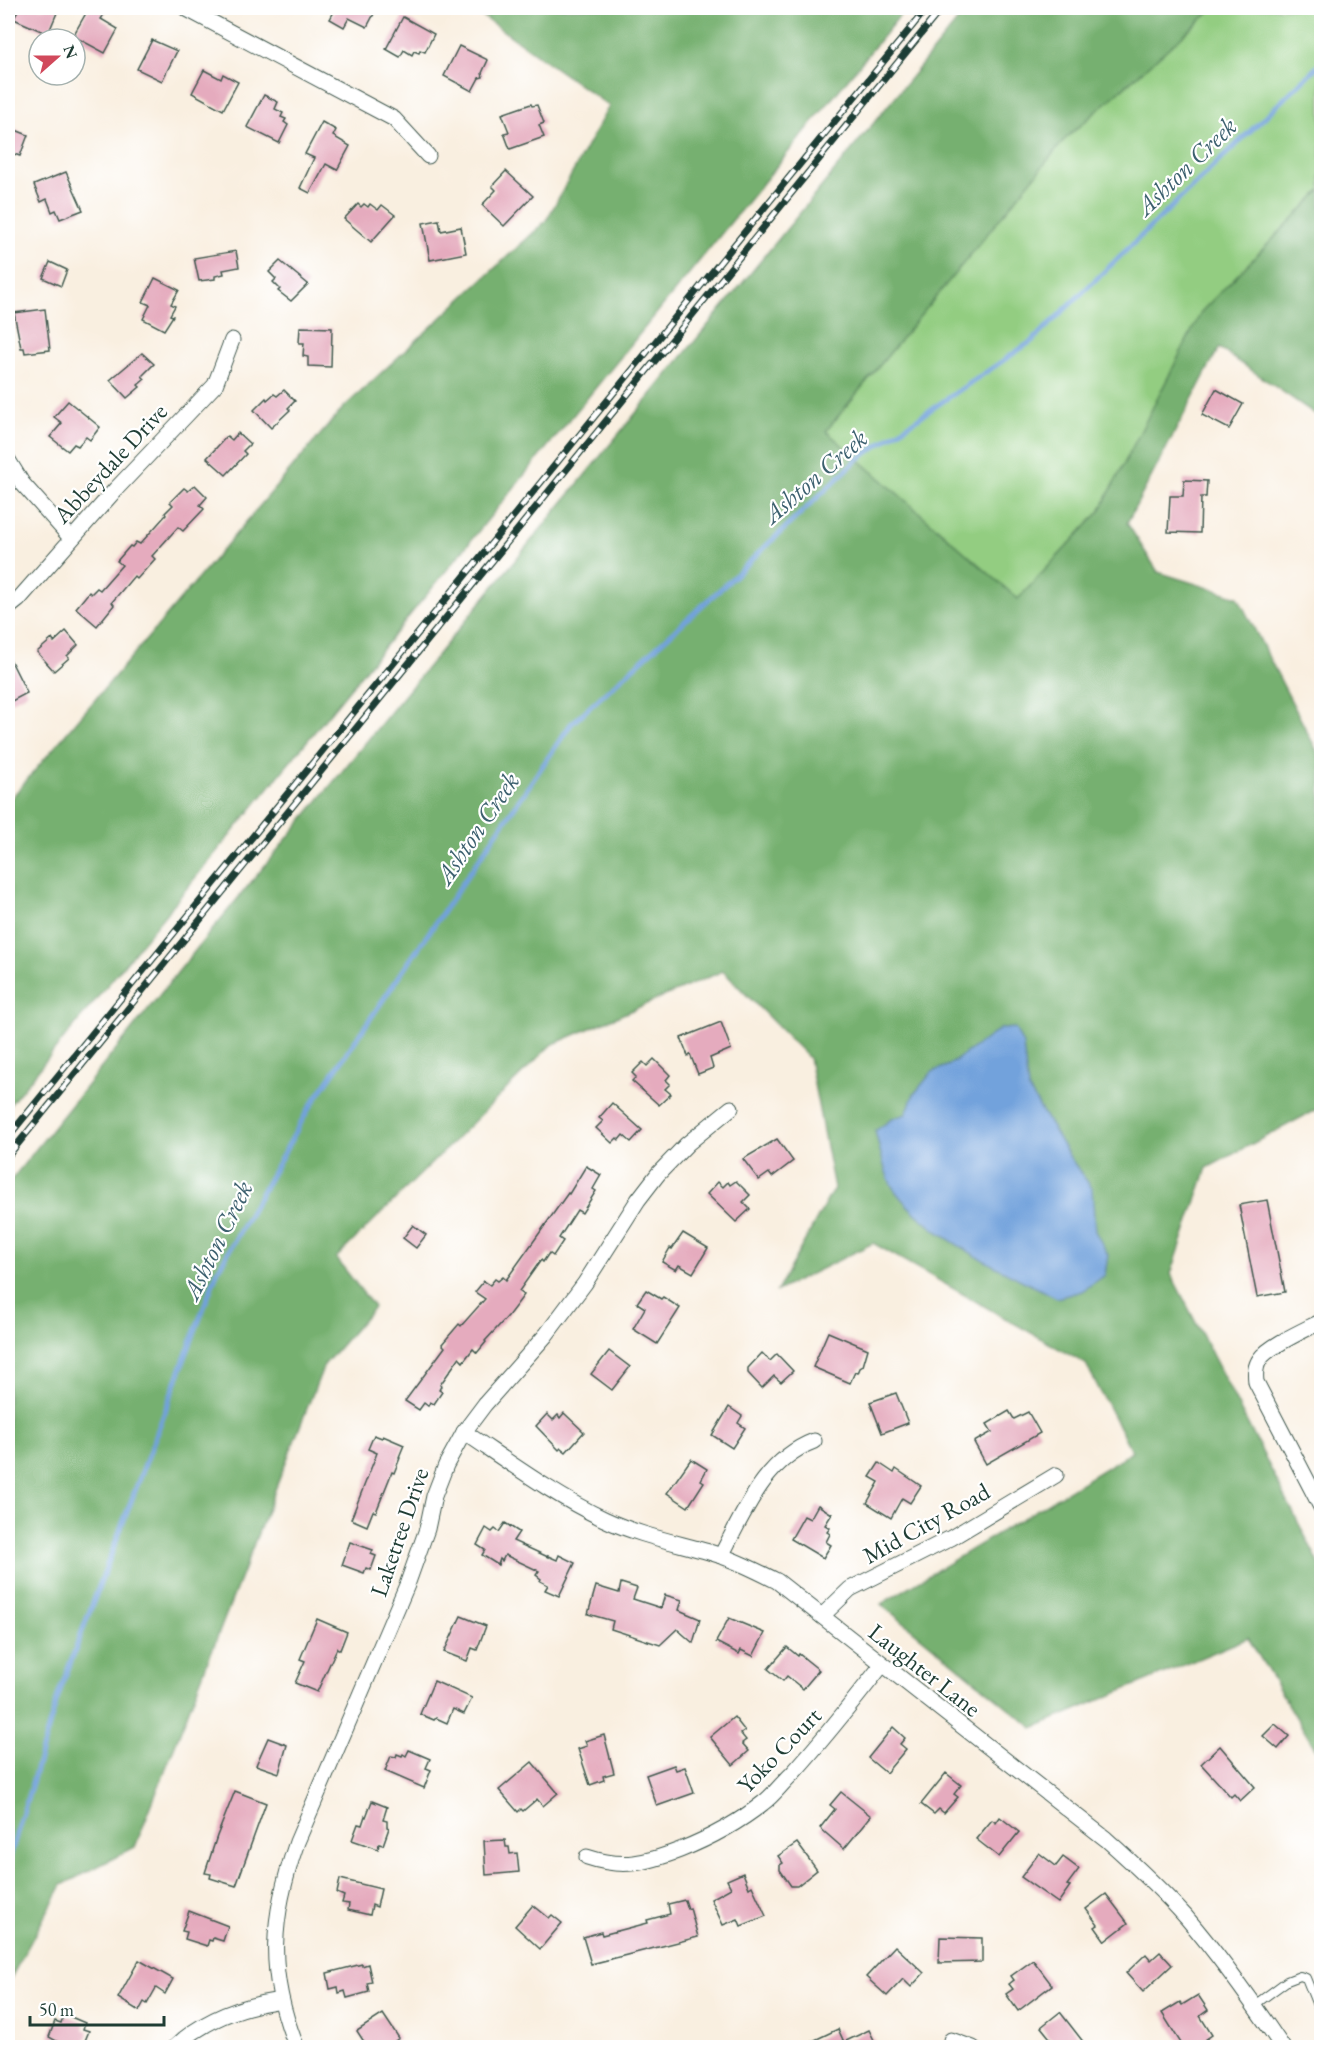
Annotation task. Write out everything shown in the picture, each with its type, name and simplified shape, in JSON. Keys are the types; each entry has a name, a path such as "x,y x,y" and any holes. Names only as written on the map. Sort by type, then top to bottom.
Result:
{"street":[{"path":"186,8 394,119 428,156"},
{"name":"Abbeydale Drive","path":"8,609 71,538 215,385 232,340"},
{"path":"8,460 22,483 71,538"},
{"name":"Laketree Drive","path":"297,2048 288,2025 276,1974 277,1914 285,1877 297,1842 407,1585 427,1529 434,1496 446,1465 464,1432 485,1404 553,1326 585,1283 638,1200 658,1174 687,1144 731,1108"},
{"path":"1322,1321 1265,1352 1258,1361 1255,1371 1256,1382 1322,1509"},
{"name":"Laughter Lane","path":"464,1432 605,1520 640,1534 721,1556 777,1581 1106,1839 1148,1876 1214,1951 1283,2048"},
{"path":"721,1556 754,1494 774,1467 786,1455 814,1441"},
{"name":"Mid City Road","path":"822,1616 850,1588 951,1538 1056,1474"},
{"name":"Yoko Court","path":"587,1857 602,1862 641,1863 697,1843 733,1825 765,1802 804,1761 882,1665"},
{"path":"174,2048 203,2025 228,2013 254,2004 281,2000"},
{"path":"951,2040 973,2048"}],"lane":[{"path":"1253,2006 1287,1982 1300,1976 1306,1978 1322,2018"}],"green space":[{"path":"471,8 906,8 8,1107 8,802 343,408 546,221 609,106"},
{"path":"968,8 1214,8 1065,139 826,431 1018,599 1100,511 1202,311 1321,190 1321,418 1219,348 1127,523 1158,572 1238,597 1321,759 1321,1107 1207,1168 1171,1274 1321,1567 1321,1758 1248,1638 1033,1728 881,1604 1132,1452 1086,1364 873,1243 777,1291 834,1188 809,1058 723,971 551,1045 336,1258 374,1307 324,1365 135,1847 62,1885 8,1983 8,1184 198,947"},
{"path":"1214,8 1321,8 1321,190 1202,311 1100,511 1018,599 826,431 1065,139"}],"water":[{"path":"1015,1028 1023,1045 1028,1088 1071,1159 1092,1188 1095,1231 1108,1255 1105,1275 1082,1291 1057,1298 970,1253 949,1240 911,1209 892,1186 883,1163 875,1131 892,1119 906,1114 914,1094 932,1072 949,1065 1000,1029"}],"building":[{"path":"19,8 59,8 51,27 32,27 14,19"},
{"path":"89,8 95,8 105,13 101,19 118,29 105,53 87,43 87,27 78,27"},
{"path":"330,8 377,8 367,27 349,18 344,27 330,19 335,10"},
{"path":"403,17 434,34 425,52 414,51 412,55 404,50 400,57 386,49"},
{"path":"152,40 177,51 162,81 137,69"},
{"path":"459,46 488,60 482,73 483,77 479,78 472,91 444,76"},
{"path":"204,70 221,79 223,74 238,82 223,110 192,93"},
{"path":"264,95 278,102 275,109 283,113 281,117 286,119 284,122 288,125 279,143 247,127"},
{"path":"531,104 532,106 537,105 544,123 539,125 544,137 510,149 504,133 509,132 502,114"},
{"path":"322,122 336,130 333,136 350,146 337,170 326,164 310,193 300,188 314,158 305,154"},
{"path":"8,127 28,135 20,156 8,152"},
{"path":"506,171 533,196 504,226 482,205 496,190 492,186"},
{"path":"66,172 83,210 60,219 56,210 52,212 47,199 41,202 34,185"},
{"path":"358,204 361,207 364,204 368,207 370,204 378,210 382,205 395,215 371,242 344,219"},
{"path":"439,220 441,231 461,227 466,253 430,260 423,223"},
{"path":"236,251 239,267 223,270 224,274 215,276 215,279 199,281 194,258"},
{"path":"280,261 308,284 291,301 278,291 280,289 273,282 276,279 269,272"},
{"path":"50,262 67,270 61,286 43,278"},
{"path":"155,278 179,290 171,304 175,306 170,315 173,316 164,330 143,319 150,305 143,302"},
{"path":"45,309 50,350 25,353 24,348 21,348 14,313"},
{"path":"300,327 332,328 331,367 308,366 308,357 303,356 304,343 299,343"},
{"path":"142,353 154,364 142,376 145,379 138,385 140,387 127,398 110,380"},
{"path":"1216,389 1243,404 1229,429 1202,415"},
{"path":"284,390 295,401 288,408 290,410 271,428 254,410 266,398 267,400 274,394 277,396"},
{"path":"68,401 100,427 90,440 86,437 78,446 74,444 68,451 50,437 62,423 54,417"},
{"path":"238,433 250,444 243,451 246,454 226,475 207,458 227,436 232,440"},
{"path":"1184,480 1207,481 1206,497 1201,497 1200,533 1168,532 1170,496 1183,496"},
{"path":"195,485 207,497 200,505 204,509 183,531 178,527 152,556 155,559 137,579 134,576 112,602 114,605 97,626 76,608 89,592 91,594 97,588 100,590 122,565 117,561 130,546 132,547 136,542 140,544 166,515 165,513 173,505 170,502 184,488 188,491"},
{"path":"66,631 78,645 67,656 69,658 54,671 37,652 52,639 54,642"},
{"path":"8,655 27,693 8,703"},
{"path":"721,1022 731,1049 710,1058 713,1068 698,1074 681,1038"},
{"path":"654,1059 670,1075 666,1080 670,1084 665,1089 671,1094 659,1105 632,1081 636,1077 632,1073 643,1062 647,1066"},
{"path":"612,1103 642,1130 631,1142 623,1135 612,1143 596,1128 603,1121 599,1118"},
{"path":"777,1139 793,1161 772,1177 769,1173 759,1180 743,1159"},
{"path":"586,1166 601,1175 593,1189 596,1191 582,1213 577,1210 559,1238 563,1241 553,1256 549,1253 543,1262 541,1260 519,1291 524,1295 508,1316 477,1353 473,1349 463,1362 459,1358 440,1385 439,1390 442,1392 434,1404 430,1402 428,1406 424,1403 419,1410 405,1401 445,1347 442,1344 485,1299 475,1292 484,1281 490,1285 495,1279 498,1281 503,1277 506,1280 569,1194"},
{"path":"736,1181 750,1195 743,1202 750,1209 736,1222 707,1194 718,1182 723,1187 728,1182 730,1185"},
{"path":"1267,1200 1285,1292 1257,1297 1239,1205"},
{"path":"413,1225 426,1235 416,1248 403,1238"},
{"path":"683,1233 708,1248 693,1273 679,1265 676,1270 662,1262"},
{"path":"646,1290 680,1308 657,1344 633,1329 645,1308 637,1303"},
{"path":"828,1332 868,1349 863,1366 858,1373 855,1372 850,1383 813,1367"},
{"path":"609,1351 630,1367 612,1390 591,1374"},
{"path":"762,1353 770,1361 777,1354 793,1371 781,1382 774,1376 762,1388 748,1373 748,1368"},
{"path":"896,1393 908,1423 882,1433 870,1402"},
{"path":"729,1407 742,1416 738,1423 745,1428 732,1448 712,1435"},
{"path":"1009,1411 1014,1419 1028,1412 1040,1433 986,1464 974,1442 992,1432 987,1424"},
{"path":"564,1413 584,1432 566,1452 561,1448 559,1450 536,1426 547,1414 553,1420 558,1415 560,1418"},
{"path":"374,1435 382,1438 383,1436 404,1445 394,1473 392,1472 376,1512 373,1511 367,1526 351,1519 377,1453 368,1449"},
{"path":"691,1459 707,1469 701,1480 704,1482 688,1507 667,1493"},
{"path":"879,1463 894,1473 896,1469 921,1486 910,1503 902,1498 891,1518 867,1503 879,1482 870,1477"},
{"path":"818,1505 832,1514 825,1525 830,1528 826,1542 831,1545 823,1558 791,1539 804,1516 810,1519"},
{"path":"505,1523 519,1532 513,1541 548,1557 557,1560 559,1555 575,1563 559,1596 545,1590 548,1585 540,1581 541,1579 536,1575 539,1571 505,1555 502,1561 500,1559 498,1565 482,1555 485,1550 477,1545 486,1528 492,1532 495,1529 499,1532"},
{"path":"350,1542 373,1550 371,1554 376,1556 371,1570 366,1568 364,1573 342,1565"},
{"path":"621,1583 637,1588 633,1599 661,1608 665,1595 682,1600 679,1610 700,1619 693,1643 677,1629 660,1645 611,1629 613,1621 588,1614 596,1586 619,1593"},
{"path":"461,1616 486,1626 477,1650 472,1648 467,1661 444,1652"},
{"path":"729,1618 765,1633 753,1656 741,1650 739,1654 716,1642"},
{"path":"317,1619 347,1632 317,1692 295,1683 305,1661 300,1659"},
{"path":"787,1647 819,1670 803,1689 787,1676 783,1681 768,1669"},
{"path":"434,1681 472,1698 464,1714 453,1709 447,1723 420,1714"},
{"path":"734,1717 745,1731 741,1734 746,1740 742,1743 749,1751 733,1765 710,1737"},
{"path":"1275,1724 1289,1736 1278,1749 1263,1736"},
{"path":"893,1727 905,1738 900,1744 906,1749 886,1773 868,1758"},
{"path":"604,1735 614,1773 603,1776 604,1780 590,1785 578,1749 587,1746 585,1741"},
{"path":"268,1738 287,1745 279,1773 256,1765"},
{"path":"1220,1746 1255,1787 1240,1801 1234,1794 1231,1797 1201,1764"},
{"path":"409,1750 430,1759 426,1768 431,1770 424,1788 385,1771 391,1756 396,1757 397,1754 402,1756 403,1754 406,1756"},
{"path":"532,1762 558,1793 543,1806 537,1799 523,1811 521,1809 518,1812 499,1790"},
{"path":"674,1765 676,1770 685,1767 694,1793 657,1806 646,1775"},
{"path":"946,1773 961,1785 954,1794 958,1797 944,1813 939,1809 934,1814 921,1804"},
{"path":"235,1791 266,1803 236,1886 210,1878 211,1874 205,1873"},
{"path":"841,1792 871,1816 844,1849 820,1828 835,1809 830,1805"},
{"path":"372,1801 387,1807 383,1820 387,1821 389,1828 383,1845 379,1844 378,1849 352,1840 358,1824 362,1825"},
{"path":"1000,1817 1019,1832 999,1857 976,1839 992,1820 996,1823"},
{"path":"505,1840 510,1854 517,1853 519,1872 486,1875 484,1841"},
{"path":"797,1843 817,1870 797,1886 791,1886 780,1870 780,1865 783,1863 778,1856"},
{"path":"1039,1853 1056,1866 1063,1857 1079,1869 1067,1885 1070,1886 1058,1903 1021,1877"},
{"path":"743,1873 749,1888 752,1886 766,1916 741,1926 738,1919 723,1925 711,1899 731,1888 727,1880"},
{"path":"340,1879 381,1889 377,1907 372,1905 370,1915 348,1910 349,1904 342,1903 344,1896 337,1893"},
{"path":"1106,1894 1128,1923 1105,1941 1095,1927 1098,1925 1086,1909"},
{"path":"685,1900 688,1909 690,1908 698,1937 591,1964 583,1937 601,1932 602,1935 648,1923 647,1920 670,1914 668,1904"},
{"path":"533,1905 549,1918 552,1915 562,1923 540,1949 515,1926"},
{"path":"189,1911 228,1926 223,1941 213,1938 212,1941 209,1940 207,1946 185,1939 187,1932 182,1931"},
{"path":"940,1937 982,1938 982,1962 939,1963"},
{"path":"895,1946 924,1973 911,1987 903,1979 887,1996 866,1977"},
{"path":"1160,1952 1172,1965 1143,1992 1126,1973 1146,1954 1151,1960"},
{"path":"139,1960 173,1979 165,1994 156,1988 147,2004 144,2002 139,2011 118,1998"},
{"path":"1033,1960 1052,1985 1018,2011 1006,1994 1013,1989 1009,1984 1014,1980 1011,1976"},
{"path":"362,1964 362,1966 368,1964 372,1982 367,1983 369,1992 347,1998 345,1991 339,1993 338,1987 330,1989 327,1973"},
{"path":"1198,1995 1208,2010 1200,2016 1212,2035 1193,2048 1184,2048 1162,2013"},
{"path":"1060,2012 1088,2048 1058,2048 1041,2027"},
{"path":"64,2014 85,2023 83,2029 89,2031 82,2048 69,2048 49,2037 55,2021 61,2023"},
{"path":"383,2014 399,2038 385,2048 368,2048 357,2031"},
{"path":"838,2029 844,2042 869,2030 876,2044 867,2048 798,2048"}],"waterway":[{"name":"Ashton Creek","path":"8,1863 59,1693 218,1270 308,1110 571,724 726,584 858,459 1032,341 1322,62"}],"railway":[{"path":"8,1137 927,8"},
{"path":"8,1156 942,8"}]}
